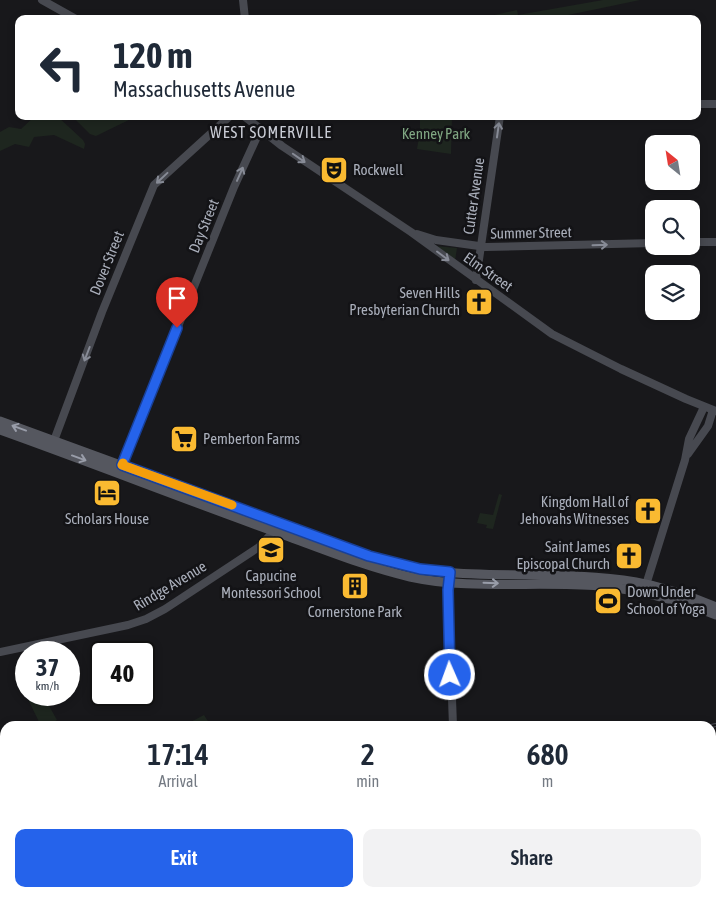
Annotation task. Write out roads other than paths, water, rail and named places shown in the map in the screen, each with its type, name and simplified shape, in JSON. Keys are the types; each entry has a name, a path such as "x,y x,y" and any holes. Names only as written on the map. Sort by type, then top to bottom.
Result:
{"main road":[{"path":"42,0 69,15"},
{"path":"243,0 245,15"},
{"path":"701,104 716,104"},
{"name":"Dover Street","path":"53,444 102,312 154,185 226,120"},
{"name":"Elm Street","path":"250,120 275,141 411,232 560,339 714,410"},
{"path":"258,120 261,128"},
{"name":"Cutter Avenue","path":"476,280 499,120"},
{"name":"Day Street","path":"121,469 232,194 261,128"},
{"name":"Summer Street","path":"411,232 436,240 481,247 645,243"},
{"path":"700,242 716,242"},
{"path":"645,588 685,460 690,436 704,407"},
{"path":"685,460 709,424 714,410"},
{"path":"0,421 53,444 180,491 279,523 376,558 449,577"},
{"path":"702,434 716,426"},
{"path":"0,430 53,444"},
{"path":"180,491 274,531 387,571 426,580 449,577 601,578 645,588 679,593 716,607"},
{"name":"Rindge Avenue","path":"0,652 123,626 146,619 165,609 259,547 279,523"},
{"path":"449,577 452,721"},
{"path":"645,588 716,615"}],"place":[{"name":"Rockwell","path":"334,170"},
{"name":"Seven Hills Presbyterian Church","path":"479,302"},
{"name":"Pemberton Farms","path":"184,439"},
{"name":"Scholars House","path":"107,493"},
{"name":"Kingdom Hall of Jehovahs Witnesses","path":"648,511"},
{"name":"Capucine Montessori School","path":"271,550"},
{"name":"Saint James Episcopal Church","path":"629,556"},
{"name":"Cornerstone Park","path":"355,586"},
{"name":"Down Under School of Yoga","path":"608,601"}],"district":[{"name":"WEST SOMERVILLE","path":"271,132"}],"park label":[{"name":"Kenney Park","path":"436,134"}]}
